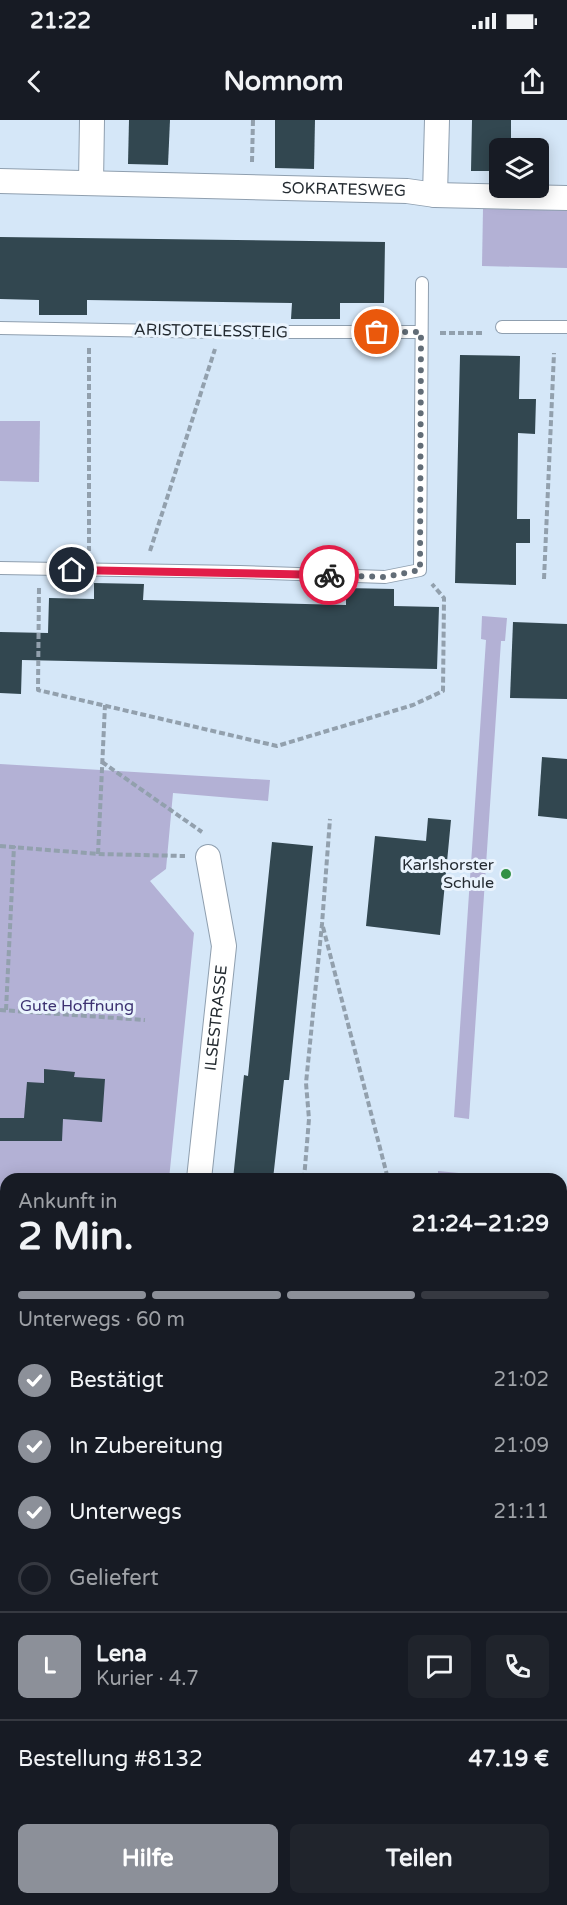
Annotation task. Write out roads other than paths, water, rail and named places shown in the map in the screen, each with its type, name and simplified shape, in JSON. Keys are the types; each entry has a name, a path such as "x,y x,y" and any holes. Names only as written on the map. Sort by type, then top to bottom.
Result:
{"street":[{"path":"91,183 92,120"},
{"path":"435,195 436,120"},
{"name":"SOKRATESWEG","path":"0,182 407,190 435,195 567,198"},
{"name":"ILSESTRASSE","path":"200,1173 224,946 208,857"}],"lane":[{"path":"0,568 385,577 420,570 422,283"},
{"path":"502,327 567,327"},
{"name":"ARISTOTELESSTEIG","path":"0,328 220,332 421,332"}],"place":[{"name":"Karlshorster Schule","path":"506,874"}],"park label":[{"name":"Gute Hoffnung","path":"77,1006"}]}
